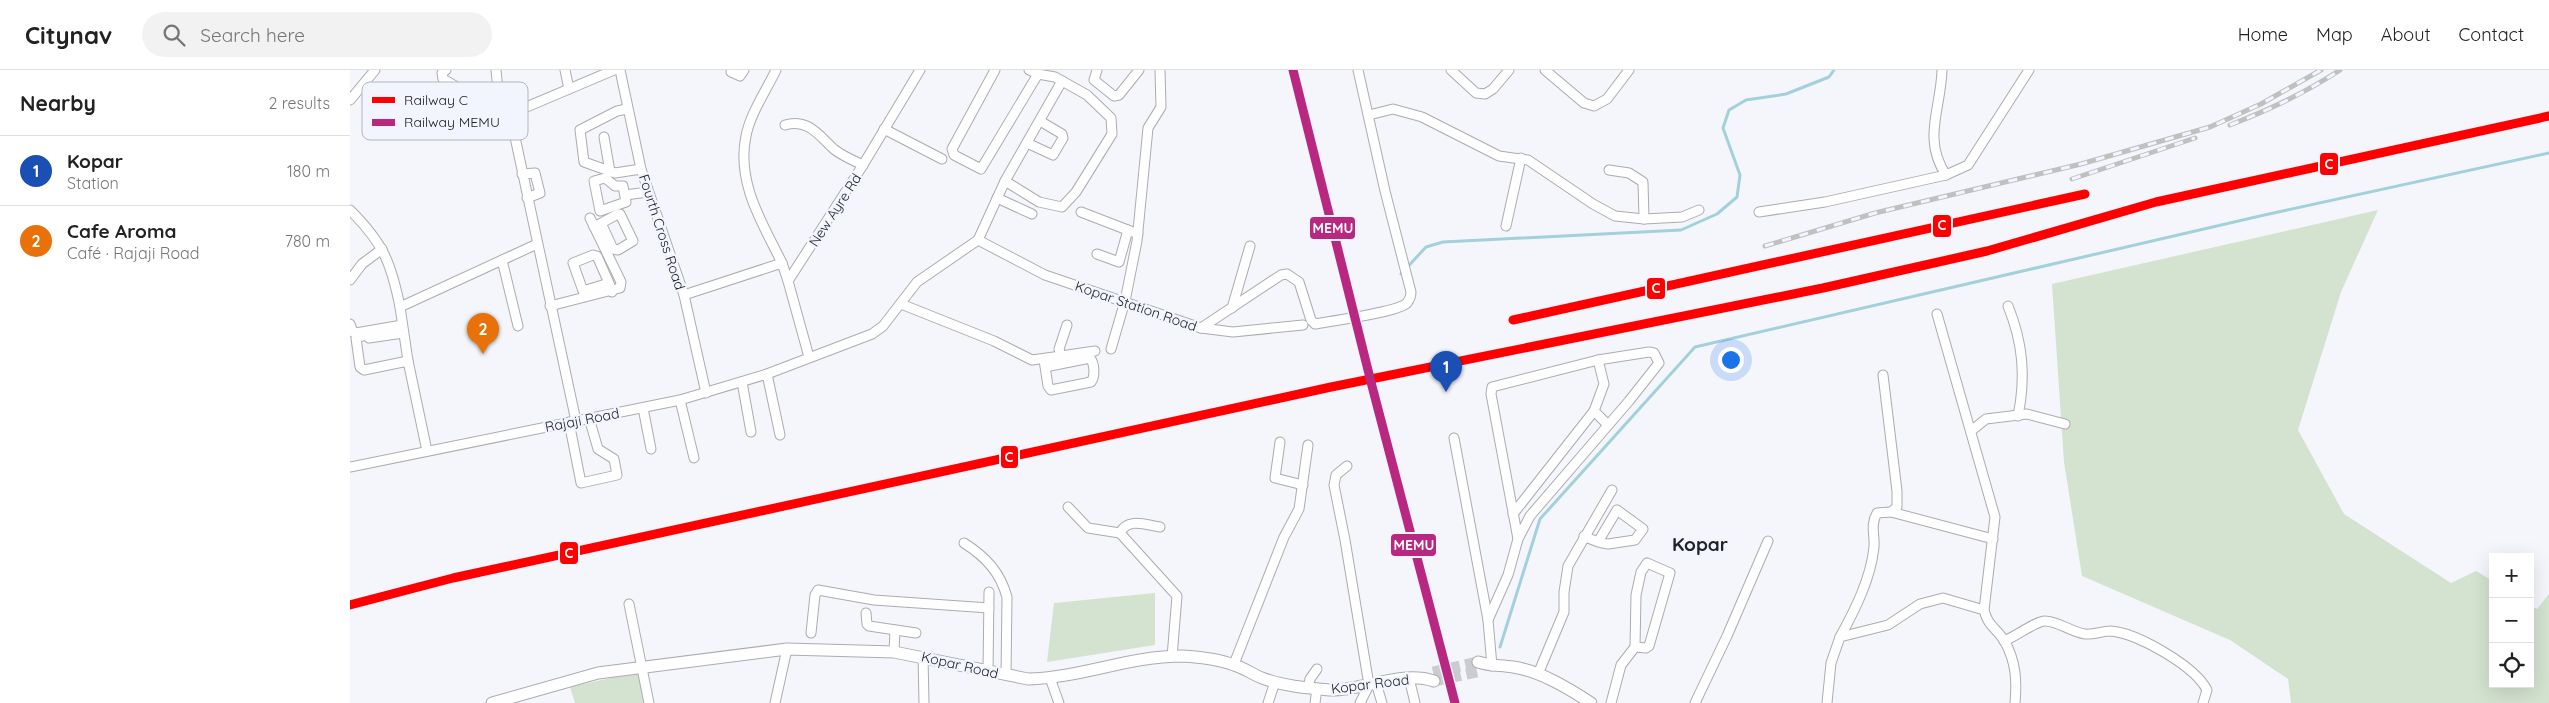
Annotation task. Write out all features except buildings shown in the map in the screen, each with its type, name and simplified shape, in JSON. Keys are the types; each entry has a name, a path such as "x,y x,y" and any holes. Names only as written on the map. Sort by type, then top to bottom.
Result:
{"street":[{"path":"365,82 375,70"},
{"path":"446,70 442,73 443,79 448,82"},
{"path":"565,70 569,89"},
{"path":"528,106 614,70"},
{"name":"Fourth Cross Road","path":"620,70 641,169 684,296 706,393"},
{"path":"731,72 740,76 744,70"},
{"path":"776,70 748,128 745,144 748,193 782,263 809,357"},
{"name":"New Ayre Rd","path":"788,281 863,166 920,70"},
{"path":"995,70 952,150 954,155 981,169 1034,72 1055,76 1098,103 1111,118 1112,134 1076,192 1062,206 1038,202 1005,181"},
{"path":"1097,70 1094,80 1114,96 1119,95 1139,70"},
{"path":"1110,349 1125,301 1138,234 1148,128 1161,107 1160,70"},
{"path":"1201,328 1275,277 1287,274 1298,282 1311,320 1318,324 1381,313 1406,304 1411,292 1358,70"},
{"path":"1451,70 1476,93 1485,94 1493,89 1509,70"},
{"path":"1545,70 1584,103 1594,106 1607,99 1629,70"},
{"path":"1942,70 1934,130 1934,151 1946,175"},
{"path":"1759,212 1825,202 1946,175 1968,165 2029,70"},
{"path":"978,240 1005,181 1062,81"},
{"path":"350,100 362,86"},
{"path":"627,109 580,130 584,162 610,172 622,173 641,169"},
{"path":"1369,115 1393,109 1422,117 1499,156 1528,160 1593,204 1615,216 1644,219 1682,217 1699,210"},
{"path":"1027,143 1053,155 1064,138 1062,134 1040,121"},
{"path":"785,125 795,122 808,127 824,136 836,150 863,166"},
{"path":"884,129 942,159"},
{"path":"604,137 610,172"},
{"path":"515,140 550,306 572,422 581,483 617,475 614,459 598,449 589,418"},
{"path":"1506,226 1520,158"},
{"path":"1609,170 1629,172 1643,182 1644,219"},
{"path":"522,174 533,171 536,173 540,193 527,198"},
{"path":"625,195 648,192"},
{"path":"997,198 1032,214"},
{"path":"350,210 373,234 392,271 427,452"},
{"path":"1080,212 1138,234"},
{"path":"595,223 621,282 620,288 611,287 583,291 573,263 593,255 597,256 611,287"},
{"path":"1097,254 1119,262 1128,230"},
{"name":"Kopar Station Road","path":"978,240 1045,275 1201,328 1233,332 1303,325"},
{"name":"Rajaji Road","path":"350,467 680,400 767,374 878,331 917,282 978,240"},
{"path":"400,307 537,244"},
{"path":"1232,308 1250,246"},
{"path":"350,280 362,264 382,249"},
{"path":"502,260 518,326"},
{"path":"684,296 782,263"},
{"path":"550,306 611,287"},
{"path":"901,304 994,341 1032,360 1045,363 1090,358 1094,377 1091,382 1051,390 1048,386 1045,363"},
{"path":"2008,306 2016,325 2023,354 2022,394 2018,416"},
{"path":"1937,314 1995,517 1984,610 1987,622 2004,641 2013,661 2017,678 2015,703"},
{"path":"350,324 353,332 356,333 402,329"},
{"path":"1061,356 1059,349 1067,325"},
{"path":"402,329 369,338 366,335 356,338 360,367 364,370 408,361"},
{"path":"1045,363 1061,356 1095,351"},
{"path":"1488,620 1508,575 1518,539 1530,516 1659,363 1654,353 1649,352 1598,360 1492,387 1491,394 1518,539"},
{"path":"1513,514 1594,411 1604,384 1598,360"},
{"path":"767,374 780,435"},
{"path":"1883,376 1897,491 1897,507 1891,512"},
{"path":"742,382 751,432"},
{"path":"680,400 694,458"},
{"path":"643,408 651,449"},
{"path":"1594,411 1608,425"},
{"path":"1971,431 1986,419 2027,414 2064,424"},
{"path":"1454,438 1488,620 1492,666"},
{"path":"1280,442 1275,478 1303,484"},
{"path":"1234,664 1284,537 1299,508 1308,445"},
{"path":"1347,466 1336,475 1334,485 1373,684 1382,703"},
{"path":"1538,674 1564,612 1564,592 1568,566 1612,490"},
{"path":"1602,506 1614,514"},
{"path":"1068,507 1088,528 1120,533 1176,596 1172,657"},
{"path":"1584,536 1598,542 1608,544 1634,540 1643,529 1620,511 1614,514 1598,542"},
{"path":"1827,703 1831,662 1840,637 1854,614 1868,576 1874,546 1872,530 1877,513 1891,512 1993,539"},
{"path":"1120,533 1123,527 1132,523 1160,527"},
{"path":"1695,703 1727,636 1768,541"},
{"path":"964,543 980,553 998,572 1005,588 1007,597 1006,675"},
{"path":"1611,703 1621,665 1635,647 1636,595 1641,572 1647,563 1670,573 1649,646 1646,648 1635,647"},
{"path":"811,633 815,595 818,590 874,600 989,608"},
{"path":"988,672 989,592"},
{"path":"1840,637 1888,625 1920,604 1943,598 1984,610"},
{"path":"629,604 649,703"},
{"path":"866,613 869,626 916,633"},
{"path":"2004,641 2044,621 2083,634 2118,633 2161,650 2201,680 2207,690 2203,703"},
{"path":"894,652 895,630"},
{"path":"775,703 787,649"},
{"name":"Kopar Road","path":"492,703 598,673 640,666 787,649 894,652 923,656 988,672 1028,679 1050,678 1145,658 1172,657 1211,659 1234,664 1275,682 1332,690 1409,678 1431,677"},
{"path":"923,656 924,703"},
{"path":"1479,666 1513,667 1538,674 1591,703"},
{"path":"1315,703 1310,679 1317,669"},
{"path":"1050,678 1059,703"},
{"path":"1409,678 1415,703"},
{"path":"1268,703 1275,682"},
{"path":"1360,703 1373,684"}],"green space":[{"path":"2378,210 2341,292 2298,430 2344,514 2451,583 2476,571 2489,579 2489,688 2534,688 2534,607 2537,609 2549,594 2549,703 2291,703 2288,679 2230,640 2082,576 2064,462 2052,284"},
{"path":"1155,593 1155,645 1047,662 1054,603"},
{"path":"638,672 645,703 575,703 570,687"}],"waterway":[{"path":"1401,274 1426,247 1443,242 1681,230 1717,214 1737,197 1740,175 1723,128 1729,110 1746,100 1786,94 1829,77 1834,70"},
{"path":"1500,647 1540,519 1695,347 2260,216 2549,153"}],"tunnel":[{"path":"1433,672 1478,662"},
{"path":"1434,681 1481,671"}],"railway":[{"path":"1765,246 1875,213 2081,164 2210,127 2261,104 2321,70"},
{"path":"2230,125 2286,100 2340,70"},
{"path":"2072,179 2195,138"}],"rail line":[{"name":"MEMU","path":"1293,70 1372,386 1455,703"},
{"name":"C","path":"350,605 453,578 1331,387 1823,288 1987,251 2156,202 2549,116"},
{"name":"C","path":"1513,320 2085,194"}],"place":[{"name":"Cafe Aroma","path":"483,354"},
{"name":"Kopar","path":"1446,392"}],"district":[{"name":"Kopar","path":"1700,544"}]}
